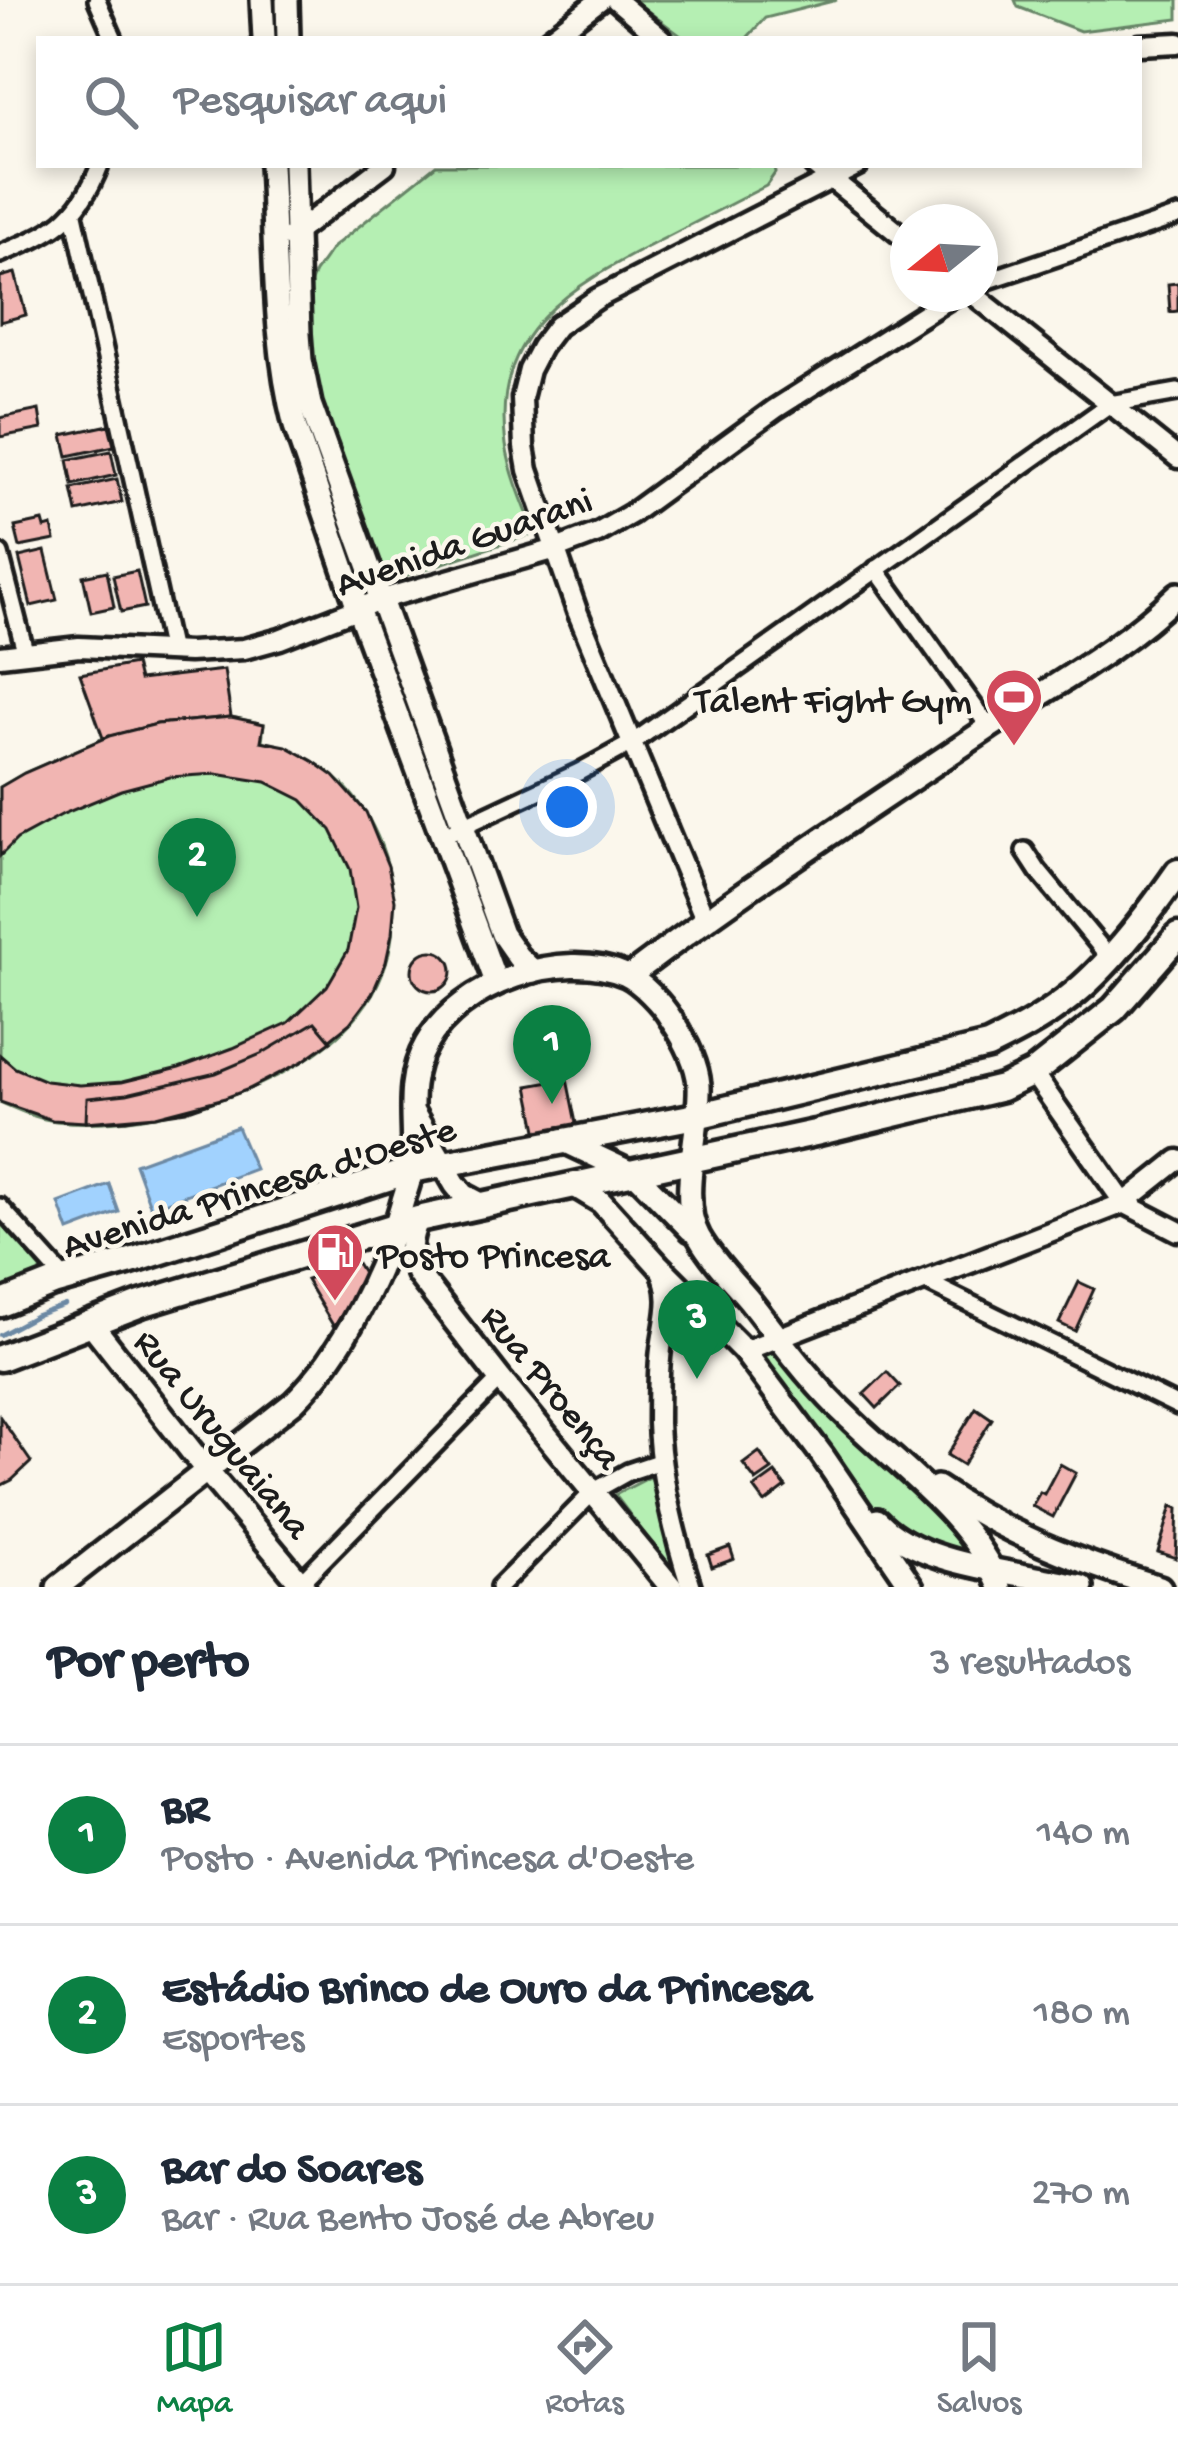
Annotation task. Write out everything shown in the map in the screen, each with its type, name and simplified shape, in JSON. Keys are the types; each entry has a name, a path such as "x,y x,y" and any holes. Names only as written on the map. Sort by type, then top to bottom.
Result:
{"main road":[{"path":"262,0 264,36"},
{"path":"286,0 288,36"},
{"path":"271,168 280,343 288,398 358,609 502,934 533,971"},
{"path":"294,168 301,360 310,404 382,599 496,982"},
{"path":"630,976 989,727 1093,662 1178,594"},
{"name":"Avenida Princesa d'Oeste","path":"0,1304 64,1279 412,1170 696,1116 988,1046 1067,1000 1152,909 1178,872"},
{"name":"Avenida Princesa d'Oeste","path":"0,1358 90,1322 407,1223 1002,1088 1033,1073 1114,1010 1178,935"},
{"path":"418,1274 409,1254 407,1223 414,1076 425,1044 447,1016 496,982 533,971 575,966 608,969 630,976 667,1012 688,1047 699,1085 689,1210 700,1239"},
{"path":"736,1106 730,1130 746,1149"},
{"path":"411,1108 464,1195 483,1205"},
{"path":"562,1140 632,1172 650,1186 700,1239 810,1378 960,1523 996,1577"},
{"path":"573,1184 601,1202 712,1317 880,1523 901,1541 996,1577 1082,1587"},
{"path":"58,1587 311,1386 407,1223"},
{"path":"377,1274 405,1268 418,1274"},
{"name":"Rua Proença","path":"418,1274 671,1587"},
{"name":"Rua Uruguaiana","path":"90,1322 300,1586"},
{"path":"890,1454 999,1524 1160,1587"},
{"path":"823,1455 912,1587"}],"street":[{"path":"97,0 113,36"},
{"path":"553,36 600,0"},
{"path":"616,0 658,36"},
{"path":"1142,45 1178,43"},
{"path":"0,254 42,236 74,214 99,168"},
{"path":"275,245 381,168"},
{"path":"818,168 890,227"},
{"path":"705,920 577,611 528,470 522,398 529,370 557,326 598,298 852,168"},
{"path":"74,214 171,652"},
{"path":"998,277 1178,216"},
{"name":"Avenida Guarani","path":"0,656 79,647 171,652 244,649 382,599 556,549 631,514 776,409 928,312"},
{"path":"995,312 1178,458"},
{"path":"453,830 632,743 1110,404 1178,392"},
{"path":"0,554 25,651"},
{"path":"876,569 989,727"},
{"path":"1025,851 1109,957"},
{"path":"1033,1073 1124,1203 1178,1231"},
{"path":"744,1352 1124,1203 1178,1160"},
{"path":"0,1207 64,1279"},
{"path":"658,1266 668,1295 658,1419 661,1461 691,1587"},
{"path":"924,1281 1178,1406"},
{"path":"665,1325 690,1312 712,1317"},
{"path":"300,1586 500,1378"},
{"path":"500,1587 593,1492 628,1472 661,1461"}],"green space":[{"path":"633,0 837,0 765,18 749,36 681,36"},
{"path":"1015,0 1178,0 1178,19 1080,31 1018,7"},
{"path":"432,168 774,168 766,186 627,258 568,295 524,342 511,371 504,405 506,445 535,533 386,582 325,423 311,364 305,296 333,247"},
{"path":"231,717 264,724 262,741 327,771 353,796 373,827 388,868 394,910 389,952 373,993 348,1025 315,1053 276,1077 186,1110 140,1119 56,1121 0,1102 0,787 109,736"},
{"path":"0,1220 53,1283 0,1304"},
{"path":"773,1350 908,1484 965,1550 931,1544 876,1510 763,1361 763,1353"},
{"path":"654,1475 675,1574 615,1495"}],"water":[{"path":"237,1127 255,1169 151,1208 135,1164"},
{"path":"109,1184 119,1212 69,1231 59,1203"}],"building":[{"path":"15,273 26,315 0,322 0,277"},
{"path":"1178,283 1178,311 1170,312 1168,284"},
{"path":"39,410 42,429 0,437 0,418"},
{"path":"109,425 114,446 68,456 63,435"},
{"path":"111,451 116,475 73,485 68,460"},
{"path":"117,479 122,502 77,512 72,489"},
{"path":"43,521 45,528 52,526 55,540 20,547 15,527"},
{"path":"45,551 57,600 31,606 19,557"},
{"path":"107,571 114,607 91,612 83,576"},
{"path":"137,571 145,607 121,612 113,576"},
{"path":"135,664 139,680 224,670 231,717 157,724 103,738 80,674"},
{"path":"231,717 264,724 261,741 286,746 313,761 334,776 366,812 388,866 395,900 386,962 372,994 350,1023 303,1061 249,1089 186,1111 86,1122 52,1120 0,1102 0,1055 15,1068 46,1081 122,1082 179,1068 288,1023 327,986 348,950 356,908 350,869 331,830 302,800 266,782 216,774 170,777 121,790 17,839 0,856 0,787 109,736 157,724"},
{"path":"432,951 446,957 452,971 446,985 432,991 418,985 412,971 418,957"},
{"path":"315,1022 331,1041 249,1089 156,1116 86,1122 87,1098 127,1094 216,1073 261,1054"},
{"path":"567,1079 577,1128 538,1135 528,1086"},
{"name":"Posto Princesa","path":"357,1263 367,1279 334,1327 306,1280"},
{"path":"1079,1282 1094,1289 1075,1331 1059,1323"},
{"path":"887,1372 900,1386 877,1408 864,1394"},
{"path":"976,1408 992,1419 963,1465 947,1455"},
{"path":"0,1417 31,1462 0,1486"},
{"path":"759,1452 772,1470 756,1481 743,1464"},
{"path":"1060,1464 1076,1473 1053,1517 1032,1506"},
{"path":"775,1473 786,1487 765,1503 754,1488"},
{"path":"1172,1506 1178,1508 1176,1558 1158,1552"},
{"path":"730,1547 734,1559 712,1567 708,1555"}],"waterway":[{"path":"0,1335 65,1305"}],"place":[{"name":"Talent Fight Gym","path":"1014,748"},
{"name":"Estádio Brinco de Ouro da Princesa","path":"197,917"},
{"name":"BR","path":"552,1104"},
{"name":"Posto Princesa","path":"335,1303"},
{"name":"Bar do Soares","path":"697,1379"}]}
